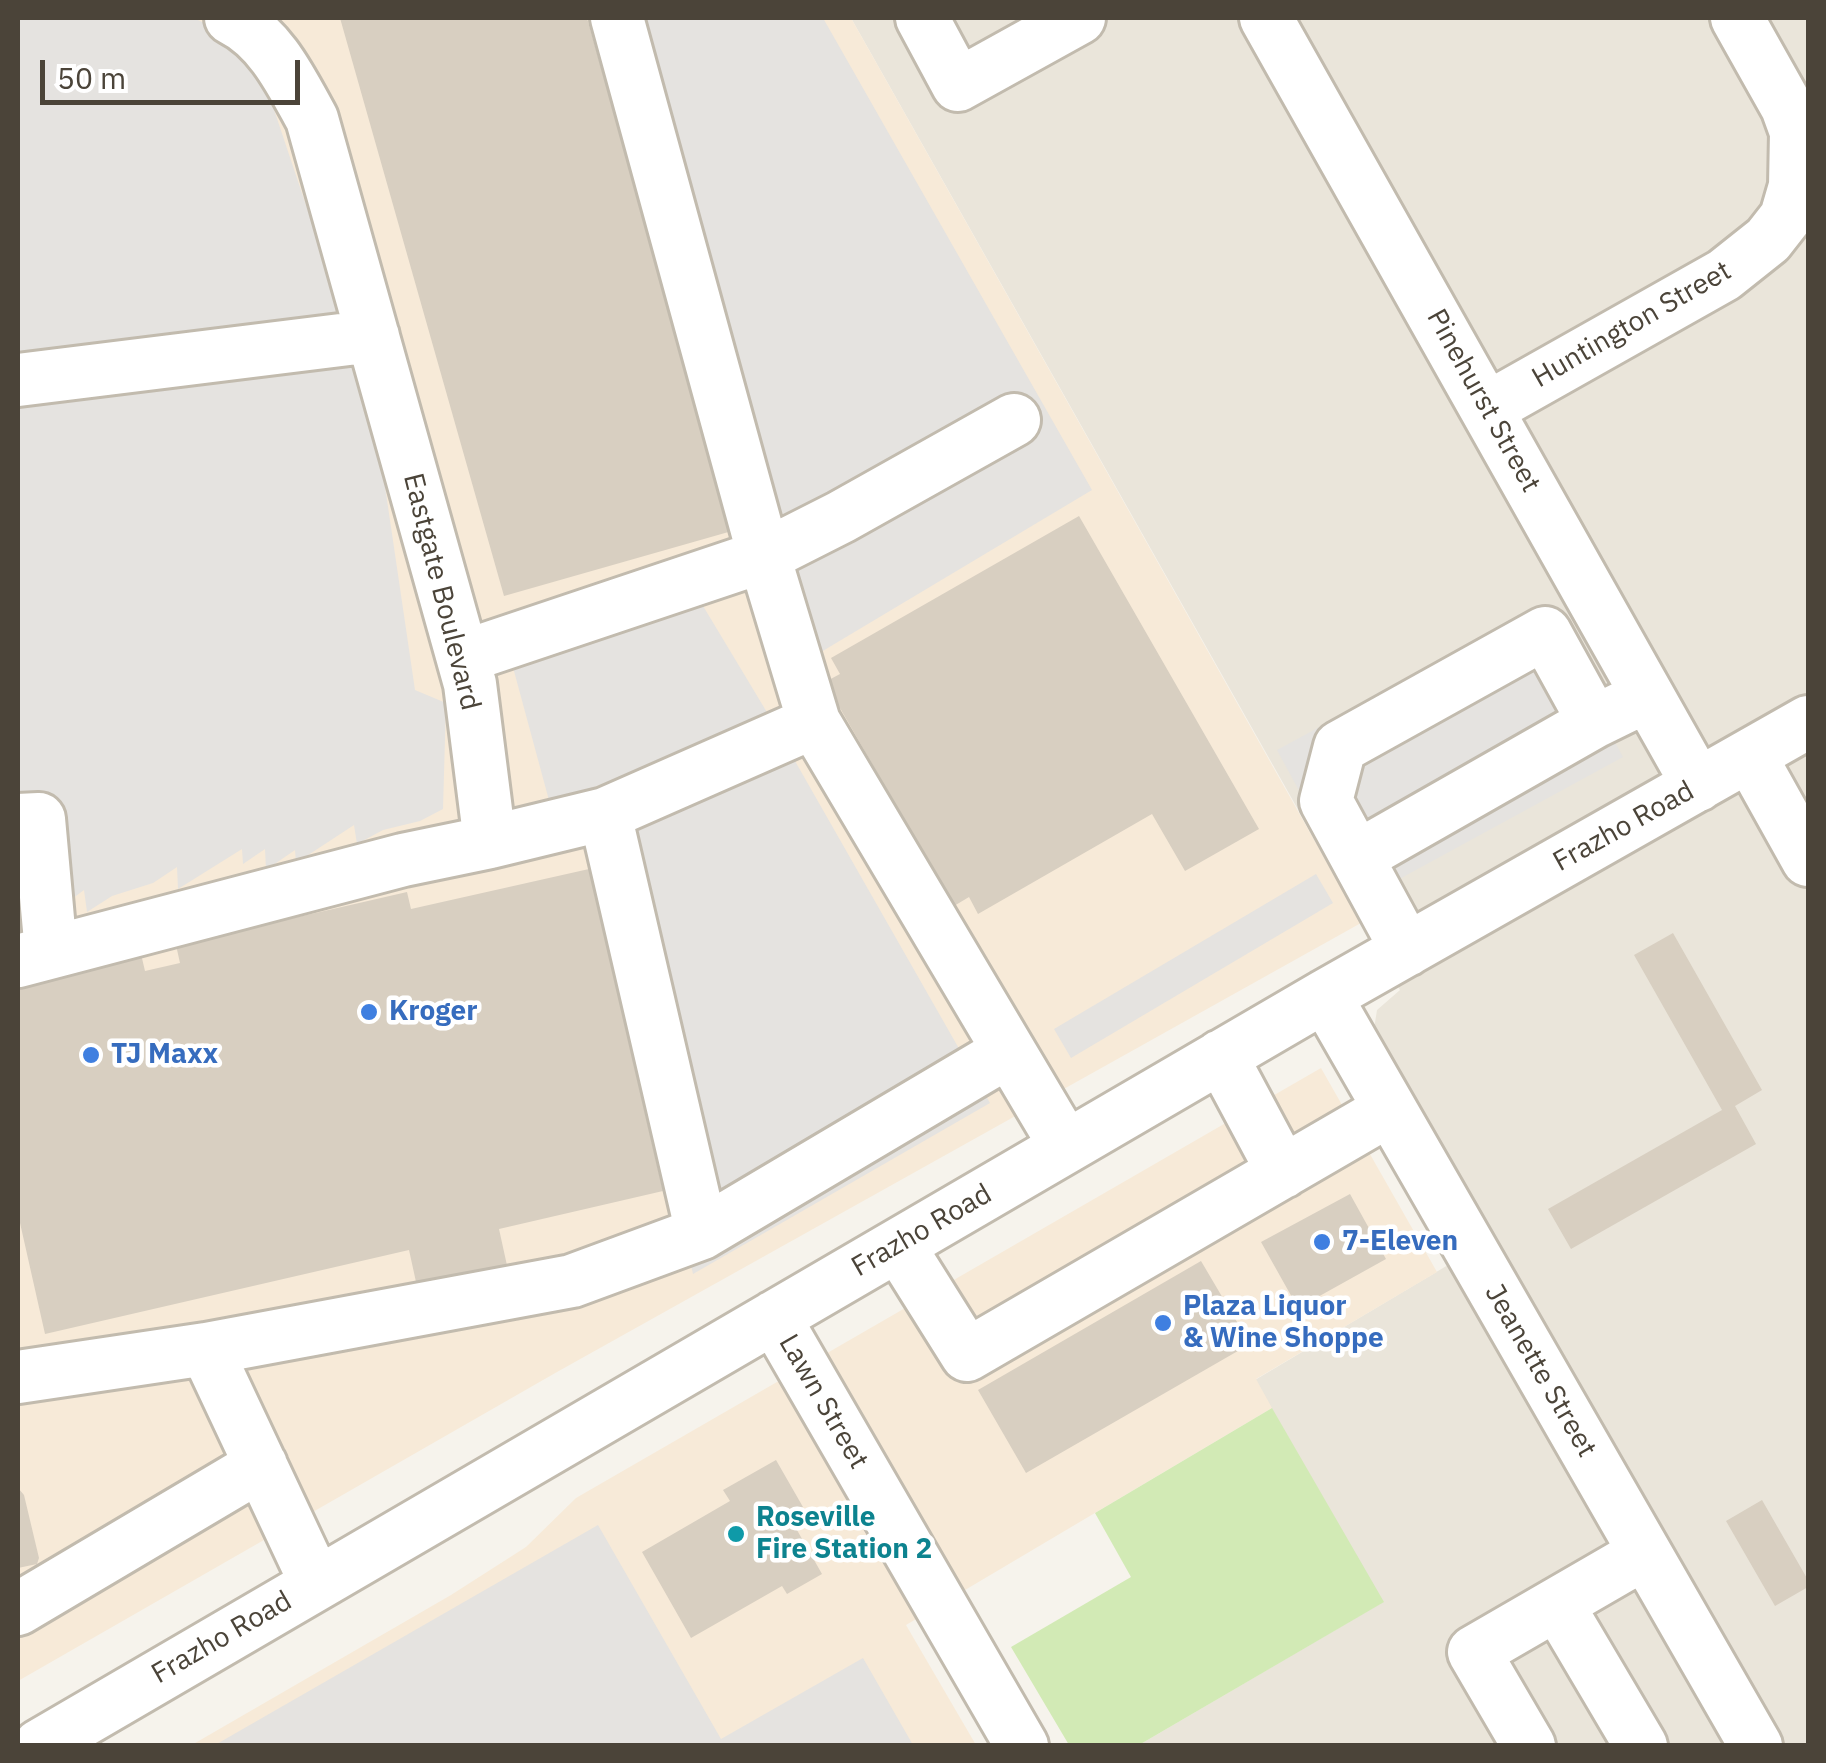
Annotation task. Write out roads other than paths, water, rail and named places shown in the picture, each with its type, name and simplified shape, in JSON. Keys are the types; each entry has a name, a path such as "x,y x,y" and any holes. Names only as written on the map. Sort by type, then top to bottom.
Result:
{"street":[{"name":"Eastgate Boulevard","path":"231,18 247,26 281,64 312,119 470,684 490,842"},
{"path":"617,18 764,556 814,722 1066,1148"},
{"path":"922,18 958,84 1080,18"},
{"name":"Pinehurst Street","path":"1266,18 1698,785"},
{"name":"Huntington Street","path":"1488,408 1724,275 1758,250 1786,217 1795,186 1796,132 1788,107 1737,18"},
{"path":"18,380 372,336"},
{"path":"463,657 764,556 842,517 1014,420"},
{"path":"1407,950 1326,800 1340,747 1545,632 1594,722"},
{"path":"1357,857 1647,696"},
{"path":"28,820 34,956 404,860 605,814 814,722"},
{"name":"Frazho Road","path":"39,1746 1324,996 1808,722"},
{"path":"1750,756 1808,860"},
{"path":"605,814 702,1233"},
{"name":"Jeanette Street","path":"1324,996 1756,1746"},
{"path":"18,1377 206,1349 572,1281 702,1233 1009,1051"},
{"path":"1222,1056 1283,1172"},
{"path":"898,1245 968,1355 1389,1110"},
{"name":"Lawn Street","path":"774,1318 1022,1746"},
{"path":"206,1349 316,1584"},
{"path":"18,1609 261,1466"},
{"path":"1529,1746 1474,1652 1645,1553"},
{"path":"1556,1604 1641,1746"}],"place":[{"name":"Kroger","path":"369,1012"},
{"name":"TJ Maxx","path":"91,1055"},
{"name":"7-Eleven","path":"1322,1242"},
{"name":"Plaza Liquor & Wine Shoppe","path":"1163,1323"},
{"name":"Roseville Fire Station 2","path":"736,1534"}]}
